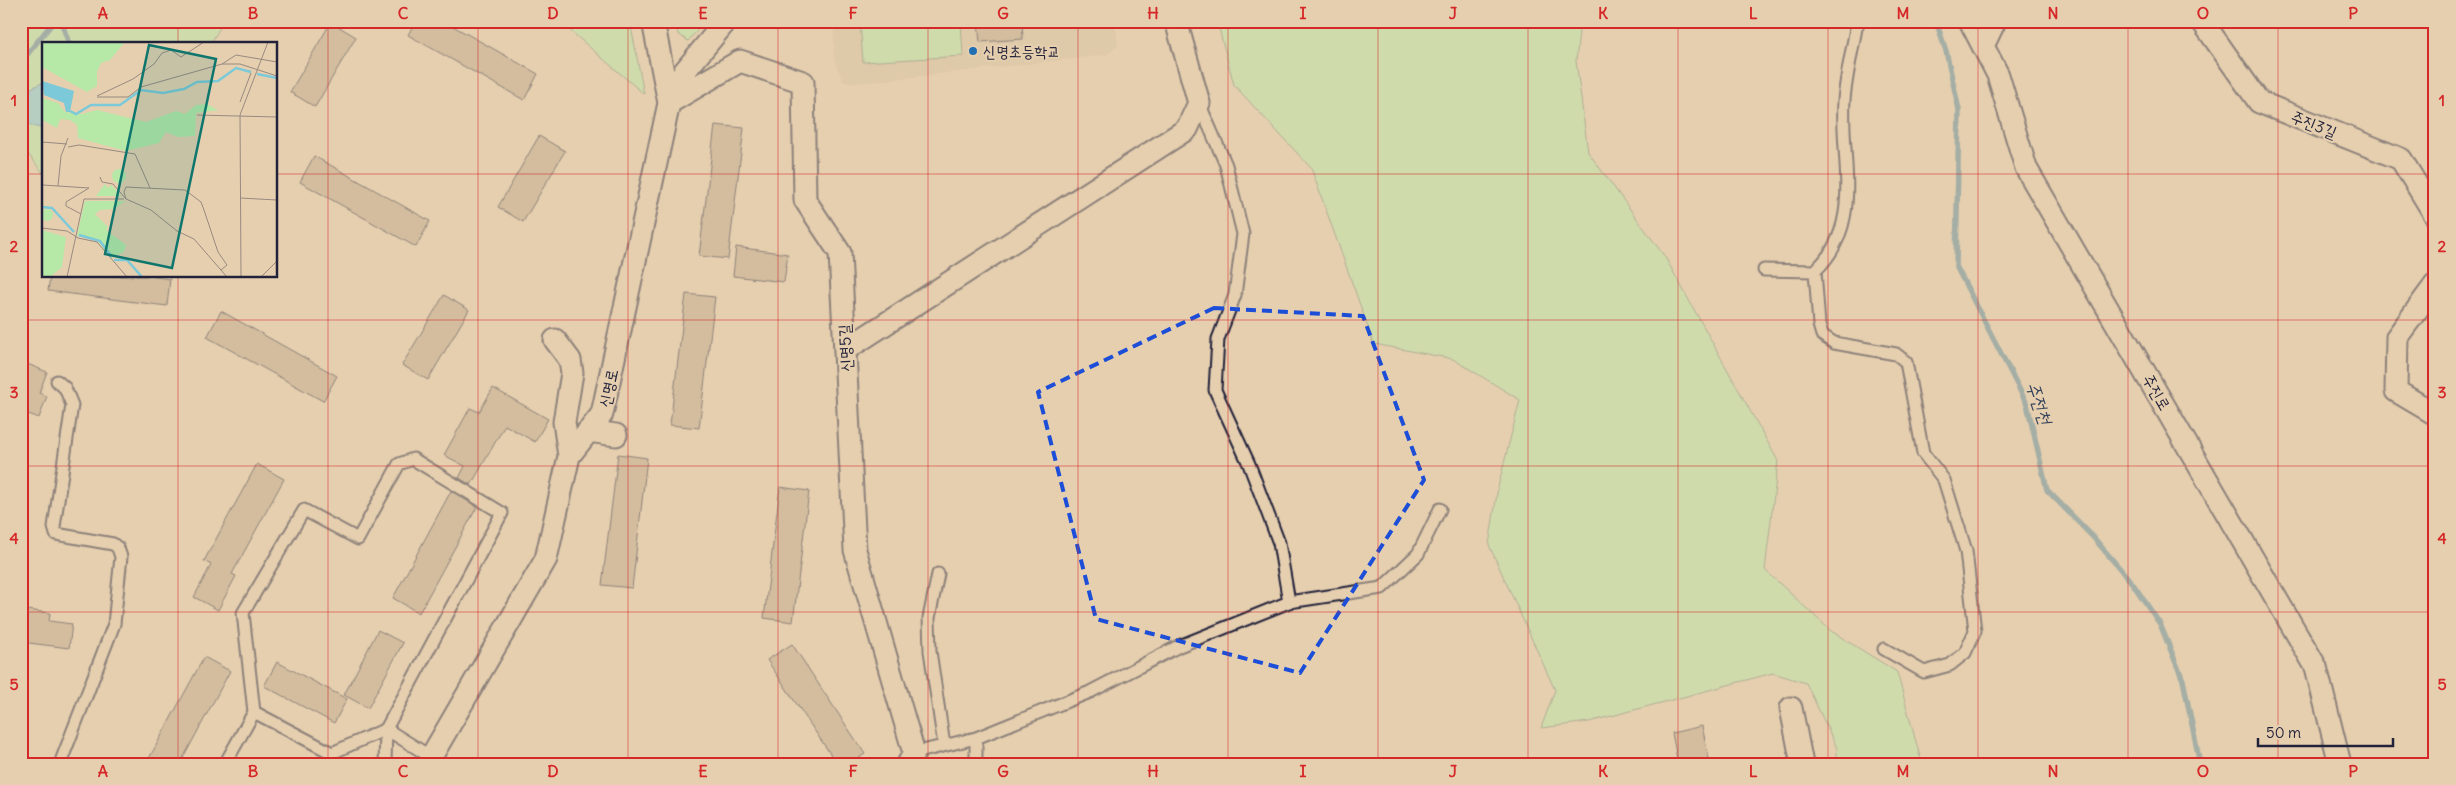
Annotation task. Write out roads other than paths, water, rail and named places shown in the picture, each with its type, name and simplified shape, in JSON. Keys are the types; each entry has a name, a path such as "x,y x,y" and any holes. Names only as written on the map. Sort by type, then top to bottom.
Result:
{"street":[{"path":"653,21 669,103"},
{"name":"신명로","path":"431,760 546,558 569,456 602,414 669,103 684,72 726,21"},
{"path":"845,350 1188,130 1199,103 1176,21"},
{"name":"주진로","path":"1970,21 1998,75 2026,168 2316,667 2340,764"},
{"path":"1983,46 1995,21"},
{"name":"주진3길","path":"2202,21 2258,102 2401,159 2435,215"},
{"name":"신명5길","path":"669,103 740,61 803,82 805,200 840,253 855,550 911,758"},
{"path":"2435,285 2397,337 2396,391 2435,414"},
{"path":"555,340 570,360 572,373 564,422 569,456"},
{"path":"588,431 616,436"},
{"path":"1791,708 1802,764"}],"lane":[{"path":"1860,21 1856,28 1844,100 1847,199 1844,221 1836,245 1815,271 1819,325 1822,335 1834,343 1896,354 1906,362 1923,452 1944,480 1966,551 1975,631 1966,653 1950,665 1933,671 1924,672 1884,648"},
{"path":"1199,103 1226,165 1242,234 1234,295 1218,339 1215,390 1249,464 1279,543 1289,602"},
{"path":"1764,270 1815,271"},
{"path":"57,381 65,388 72,405 54,527 56,534 113,544 118,548 121,557 114,624 60,764"},
{"path":"225,764 254,712 243,613 304,510 358,539 399,464 413,459 502,513 386,729 385,764"},
{"path":"911,758 944,745 976,738 1090,692 1177,647 1289,602 1382,588 1418,554 1440,509"},
{"path":"938,574 928,618 930,651 944,745"},
{"path":"254,712 332,754 386,729"},
{"path":"386,729 431,760"},
{"path":"976,738 976,764"}],"water":[{"path":"42,83 42,128 31,125 24,117 21,106 21,93"}],"waterway":[{"path":"21,62 54,21"},
{"path":"61,21 68,42"},
{"name":"주전천","path":"1936,21 1946,51 1959,110 1956,266 2027,404 2047,490 2093,537 2133,584 2160,624 2183,680 2200,764"},
{"path":"21,87 27,91"}],"place":[{"name":"신명초등학교","path":"973,51"}]}
